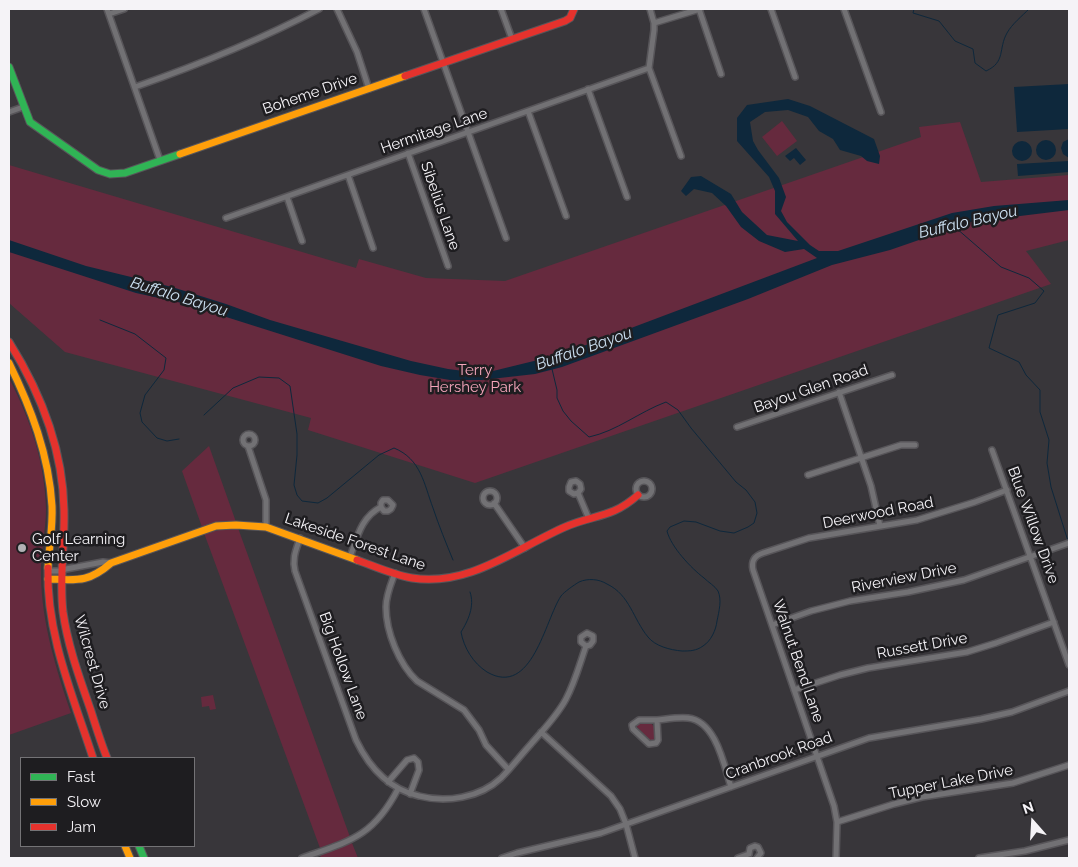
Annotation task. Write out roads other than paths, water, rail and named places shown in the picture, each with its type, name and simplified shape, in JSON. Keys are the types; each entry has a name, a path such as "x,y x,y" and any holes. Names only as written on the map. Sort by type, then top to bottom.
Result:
{"street":[{"path":"124,9 108,11 160,160"},
{"path":"134,87 204,62 254,41 319,9"},
{"path":"337,9 356,52 368,89"},
{"path":"424,9 506,238"},
{"path":"500,9 512,39"},
{"name":"Boheme Drive","path":"9,67 27,117 36,128 98,170 117,174 125,173 556,24 570,18 574,9"},
{"path":"650,9 654,22 649,68 681,156"},
{"path":"654,22 699,9 721,74"},
{"path":"771,9 795,77"},
{"path":"844,9 881,112"},
{"name":"Hermitage Lane","path":"226,218 649,68"},
{"path":"588,90 627,197"},
{"path":"9,112 23,107"},
{"path":"528,111 566,216"},
{"name":"Sibelius Lane","path":"408,153 448,266"},
{"path":"348,175 373,248"},
{"path":"286,197 302,241"},
{"name":"Wilcrest Drive","path":"9,342 19,357 45,411 59,464 64,508 61,579 68,637 82,688 107,757"},
{"name":"Wilcrest Drive","path":"9,363 31,410 46,461 52,508 48,579 55,640 93,757"},
{"name":"Bayou Glen Road","path":"737,427 892,375"},
{"path":"839,392 875,500 880,526"},
{"path":"808,475 901,445 915,445"},
{"path":"248,446 266,500 266,527"},
{"name":"Blue Willow Drive","path":"992,450 1069,665"},
{"name":"Deerwood Road","path":"753,559 757,555 809,538 938,515 1007,490"},
{"path":"578,493 589,519"},
{"name":"Lakeside Forest Lane","path":"48,571 61,571 66,568 110,563 216,526 236,525 266,527 394,573 424,581 444,581 505,559 554,531 615,512 626,506 638,495"},
{"path":"494,504 525,548"},
{"path":"350,557 361,528 368,516 380,507"},
{"name":"Big Hollow Lane","path":"300,538 294,555 295,570 356,740 365,758 379,775 398,789 410,794 428,799 448,800 462,798 489,786 501,778 554,718 566,699 586,646"},
{"name":"Riverview Drive","path":"772,625 832,605 964,580 1069,543"},
{"name":"Walnut Bend Lane","path":"753,559 753,570 829,789 836,822 836,858"},
{"name":"Lakeside Forest Lane","path":"48,579 66,581 93,577 100,574 110,563"},
{"path":"394,573 388,592 386,612 389,630 402,661 417,681 464,710 479,730 486,745 508,768"},
{"name":"Russett Drive","path":"794,690 868,668 966,652 996,644 1054,622"},
{"name":"Cranbrook Road","path":"502,858 601,833 869,738 1012,712 1069,691"},
{"path":"657,720 658,740 656,743 649,744 633,729 632,725 635,722 657,720 688,718 704,724 714,738 731,787"},
{"path":"541,732 611,796 620,809 626,824 635,858"},
{"path":"388,782 407,760 414,758 418,762 419,770 410,794"},
{"name":"Tupper Lake Drive","path":"836,822 922,797 1012,784 1069,766"},
{"path":"302,858 313,856 359,836 384,813 398,789"},
{"path":"979,858 1025,851 1069,840"},
{"path":"738,858 751,856 750,848 758,847 761,853 757,858"}],"water":[{"path":"1069,84 1069,129 1017,132 1014,87"},
{"name":"Buffalo Bayou","path":"788,99 810,106 874,139 880,156 879,164 840,150 833,139 819,131 808,117 788,110 765,112 750,122 753,141 779,178 786,197 781,211 787,222 810,245 819,251 838,251 952,213 994,206 1069,200 1069,210 971,222 890,250 832,265 748,299 562,367 535,374 482,380 450,380 381,366 182,303 136,293 9,252 9,240 86,266 172,287 270,320 411,361 472,372 493,371 578,348 817,258 804,249 785,252 759,241 741,227 726,206 712,193 694,189 686,196 681,191 691,177 701,176 731,194 742,212 767,235 798,241 775,214 775,191 769,177 737,141 737,118 747,105"},
{"path":"1069,139 1069,158 1063,154 1061,148 1063,142"},
{"path":"1046,140 1053,143 1056,150 1053,157 1046,160 1039,157 1036,150 1039,143"},
{"path":"1022,141 1029,144 1032,151 1029,158 1022,161 1015,158 1012,151 1015,144"},
{"path":"796,148 806,160 800,165 794,158 790,161 785,156"},
{"path":"1069,161 1069,172 1018,176 1017,164"}],"waterway":[{"path":"914,9 913,13 939,21 955,41 973,49 975,63 986,71 996,64 999,59 1004,39 1009,30 1029,9"},
{"name":"Buffalo Bayou","path":"956,228 1001,267 1029,278 1044,291 1035,303 998,315 989,348 1019,362 1026,375 1040,390 1040,412 1049,440 1047,463 1051,487 1068,541"},
{"path":"100,320 135,334 166,358 164,370 145,395 140,413 142,422 157,438 167,441 179,439"},
{"name":"Buffalo Bayou","path":"470,592 471,608 461,632 464,644 473,660 482,668 487,672 502,677 515,674 526,666 535,653 561,596 577,583 586,580 601,581 621,594 648,637 663,647 682,651 695,650 706,644 714,632 720,606 718,591 682,557 667,531 670,527 684,521 696,522 720,531 734,533 754,523 757,513 755,502 746,490 736,482 678,410 666,402 619,426 589,437 563,411 557,398 552,369"},
{"path":"204,415 233,388 259,377 279,378 290,386 297,434 294,485 297,495 302,501 318,503 327,498 379,455 394,448 403,453 416,465 424,481 453,560"}],"place":[{"name":"Golf Learning Center","path":"22,548"}],"park label":[{"name":"Terry Hershey Park","path":"475,378"}]}
